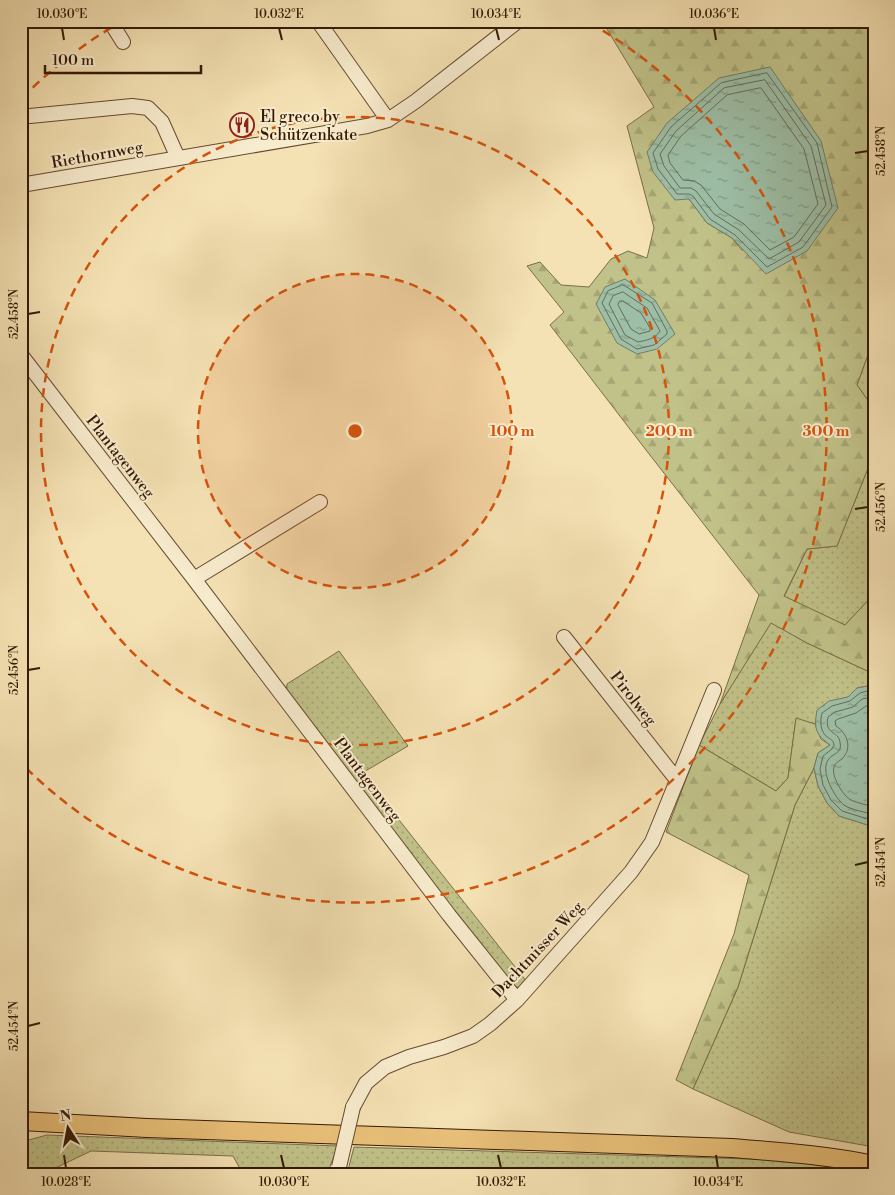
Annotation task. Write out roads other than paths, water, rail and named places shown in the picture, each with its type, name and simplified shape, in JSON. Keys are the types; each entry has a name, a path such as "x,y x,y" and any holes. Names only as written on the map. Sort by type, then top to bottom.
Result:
{"main road":[{"path":"21,1121 147,1128 732,1148 792,1153 874,1165"}],"street":[{"path":"110,21 123,42"},
{"path":"318,21 388,120"},
{"name":"Riethornweg","path":"21,185 367,126 388,120 440,83 518,21"},
{"path":"21,116 132,106 148,108 162,122 178,158"},
{"name":"Plantagenweg","path":"21,355 516,1000"},
{"path":"194,578 320,502"},
{"name":"Pirolweg","path":"564,637 677,780"},
{"name":"Dachtmisser Weg","path":"338,1170 353,1107 366,1083 385,1068 409,1057 473,1036 490,1024 516,1000 631,872 652,842 714,690"}],"water":[{"path":"770,67 821,141 838,208 807,251 766,274 732,238 707,223 689,199 675,200 653,172 647,152 667,123 719,78"},
{"path":"625,279 655,300 675,334 657,349 637,354 617,343 596,304 605,287"},
{"path":"868,686 874,688 874,827 839,816 827,803 818,786 814,768 818,753 830,745 821,737 817,730 817,710 829,701 848,697 857,688"}],"place":[{"name":"El greco by Schützenkate","path":"242,125"}]}
